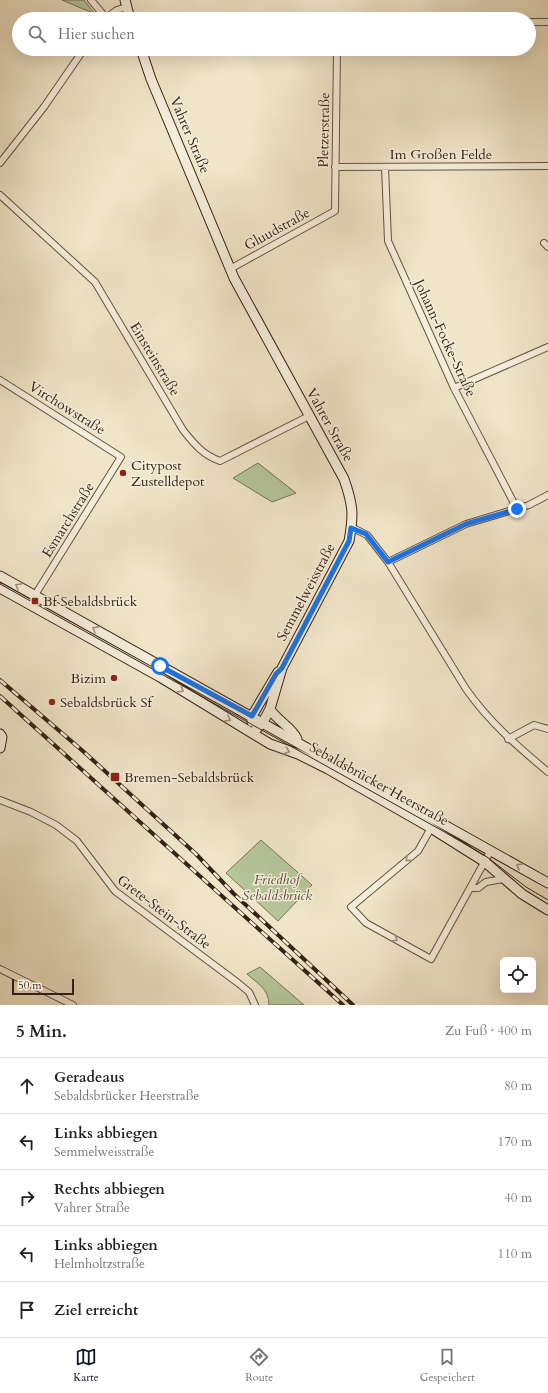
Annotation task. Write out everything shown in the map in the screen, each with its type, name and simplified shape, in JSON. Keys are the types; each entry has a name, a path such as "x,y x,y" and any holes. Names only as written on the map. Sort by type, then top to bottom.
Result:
{"main road":[{"name":"Vahrer Straße","path":"144,56 230,269 344,478 352,503 351,528"},
{"name":"Semmelweisstraße","path":"253,733 263,722 270,710 282,668 349,541 351,528"},
{"name":"Sebaldsbrücker Heerstraße","path":"0,576 548,882"},
{"name":"Sebaldsbrücker Heerstraße","path":"0,588 160,677 270,744 298,754 328,769 431,828 484,862 522,894 548,910"},
{"name":"Semmelweisstraße","path":"252,716 276,674 282,668"},
{"path":"270,710 276,718 294,733 297,741"},
{"path":"252,716 253,733"},
{"path":"0,748 1,736"}],"street":[{"path":"91,0 100,12"},
{"path":"114,12 126,4"},
{"path":"536,22 548,22"},
{"path":"0,163 44,107 79,56"},
{"name":"Pletzerstraße","path":"335,211 337,56"},
{"name":"Im Großen Felde","path":"335,167 548,166"},
{"name":"Johann-Focke-Straße","path":"385,167 388,241 454,388 517,509"},
{"name":"Einsteinstraße","path":"0,195 95,282 183,430 195,446 208,457 220,461 309,416"},
{"name":"Gluudstraße","path":"230,269 335,211"},
{"path":"454,388 548,347"},
{"name":"Virchowstraße","path":"0,380 121,457"},
{"name":"Esmarchstraße","path":"35,595 121,457"},
{"path":"388,562 466,524 517,509 548,495"},
{"path":"351,528 366,534 388,562 466,689 480,708 508,739 548,772"},
{"path":"508,739 534,725 548,729"},
{"name":"Grete-Stein-Straße","path":"0,800 31,812 56,825 77,841 114,891 238,983 249,992 255,1005"},
{"path":"431,828 418,851 351,907 366,923 431,959 491,850"},
{"path":"470,888 478,888 486,882 503,879"},
{"path":"0,969 73,1005"}],"green space":[{"path":"62,0 84,0 93,12"},
{"path":"258,463 296,493 272,502 233,478"},
{"name":"Friedhof Sebaldsbrück","path":"261,840 312,885 278,921 226,873"},
{"path":"260,967 304,1005 269,1005 269,999 265,991 247,974"}],"tram line":[{"path":"0,584 441,830 487,857 526,887 548,900"}],"railway":[{"path":"0,680 84,752 196,854 233,893 353,1005"},
{"path":"0,696 343,1005"}],"place":[{"name":"Citypost Zustelldepot","path":"123,473"},
{"name":"Bf Sebaldsbrück","path":"35,601"},
{"name":"Bizim","path":"114,678"},
{"name":"Sebaldsbrück Sf","path":"52,702"},
{"name":"Bremen-Sebaldsbrück","path":"115,777"}],"route":[{"path":"160,666 252,716 276,674 282,668 311,610 349,541 351,528 366,534 388,562 466,524 517,509"}]}
